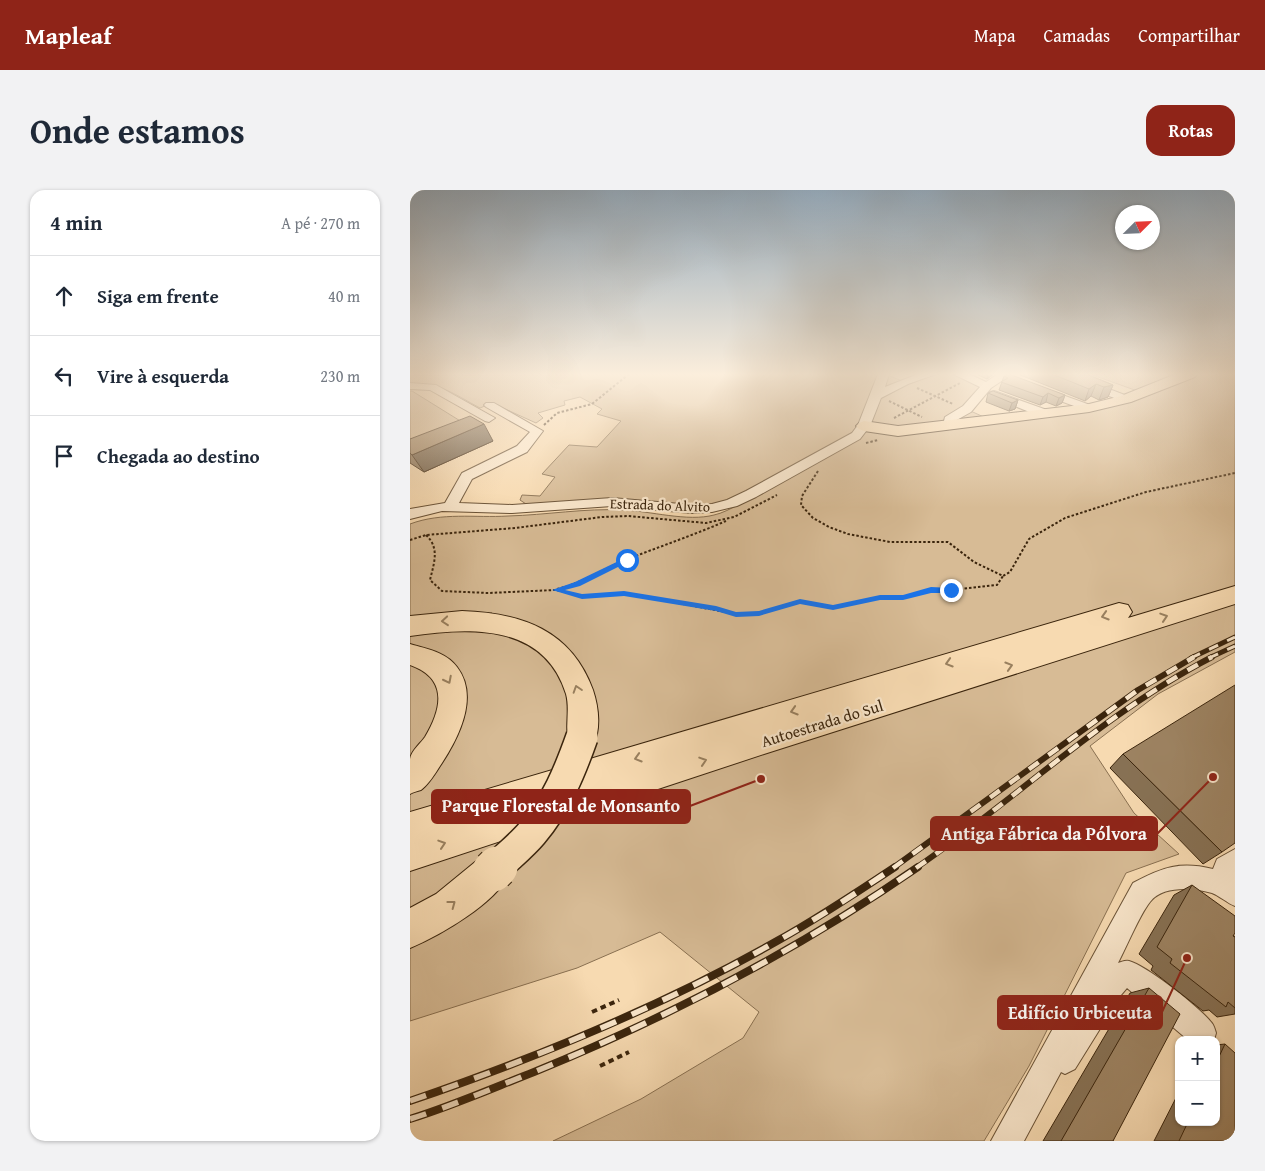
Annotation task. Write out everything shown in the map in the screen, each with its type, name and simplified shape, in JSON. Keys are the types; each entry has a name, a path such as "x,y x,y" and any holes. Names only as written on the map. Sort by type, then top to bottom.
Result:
{"highway":[{"name":"Autoestrada do Sul","path":"410,829 1235,576"},
{"name":"Autoestrada do Sul","path":"410,854 764,741 1235,595"},
{"path":"410,626 444,621 474,620 507,625 533,635 554,649 570,667 583,708 582,737 572,769 557,799 531,834 449,908 410,929"},
{"path":"410,654 439,666 451,683 454,704 443,736 424,765 410,779"}],"main road":[{"path":"864,426 894,431 948,425 969,418"}],"street":[{"path":"450,507 467,476 522,450 537,431 493,418"},
{"name":"Estrada do Alvito","path":"410,514 450,507 512,509 612,502 692,509 712,508 742,498 849,441 864,426 867,418"},
{"path":"948,425 951,418"},
{"path":"1007,1141 1142,892 1165,879 1190,875 1227,889 1226,868 1235,861"},
{"path":"1014,1141 1112,985 1120,976 1132,975 1202,1033"}],"path":[{"path":"537,431 551,418"},
{"path":"818,471 802,496 801,505 817,521 831,529 881,542 923,544 948,542 963,555 992,572 1003,576"},
{"path":"555,590 582,596 624,593 736,614 759,614 800,601 833,607 880,598 903,598 931,590 951,590 997,585 1003,576 1010,572 1029,539 1064,518 1146,492 1235,473"},
{"path":"426,535 433,541 436,552 430,580 442,590 488,593 555,590 577,584 627,560 727,520"},
{"path":"592,1012 620,1000"},
{"path":"600,1066 629,1052"}],"shaded area":[{"path":"410,418 456,418 470,427 410,453"},
{"path":"526,418 542,418 536,423"},
{"path":"612,418 1235,418 1235,652 1158,694 1090,746 1134,813 1179,854 1126,873 1029,1066 984,1141 553,1141 641,1099 743,1038 759,1012 660,932 577,968 410,1021 410,632 492,613 466,613 410,619 410,524 434,518 459,516 522,515 594,510 623,510 681,517 704,517 727,511 769,488 746,493 721,503 695,506 526,504 520,500 522,495 540,496 555,477 542,474 569,445 597,447 621,421"}],"building":[{"path":"464,418 474,418 484,424 412,455 410,453 410,439"},
{"path":"1235,685 1235,843 1222,852 1123,754"},
{"path":"1192,885 1235,916 1235,933 1233,936 1235,937 1235,1008 1228,1002 1226,1007 1170,963 1172,959 1157,947"},
{"path":"1149,988 1180,1014 1113,1141 1061,1141"},
{"path":"1225,1044 1235,1053 1235,1141 1179,1141 1186,1126 1220,1126 1220,1055"}],"railway":[{"path":"1191,658 1235,637"},
{"path":"1209,658 1235,646"},
{"path":"893,868 1138,690 1194,657"},
{"path":"916,868 1097,730 1172,679 1212,657"},
{"path":"410,1101 551,1049 688,988 792,933 895,867"},
{"path":"410,1119 457,1103 534,1072 683,1005 779,954 873,897 918,867"}],"place":[{"name":"Antiga Fábrica da Pólvora","path":"1213,777"},
{"name":"Parque Florestal de Monsanto","path":"761,779"},
{"name":"Edifício Urbiceuta","path":"1187,958"}],"route":[{"path":"627,560 577,584 555,590 582,596 624,593 736,614 759,614 800,601 833,607 880,598 903,598 931,590 951,590"}]}
